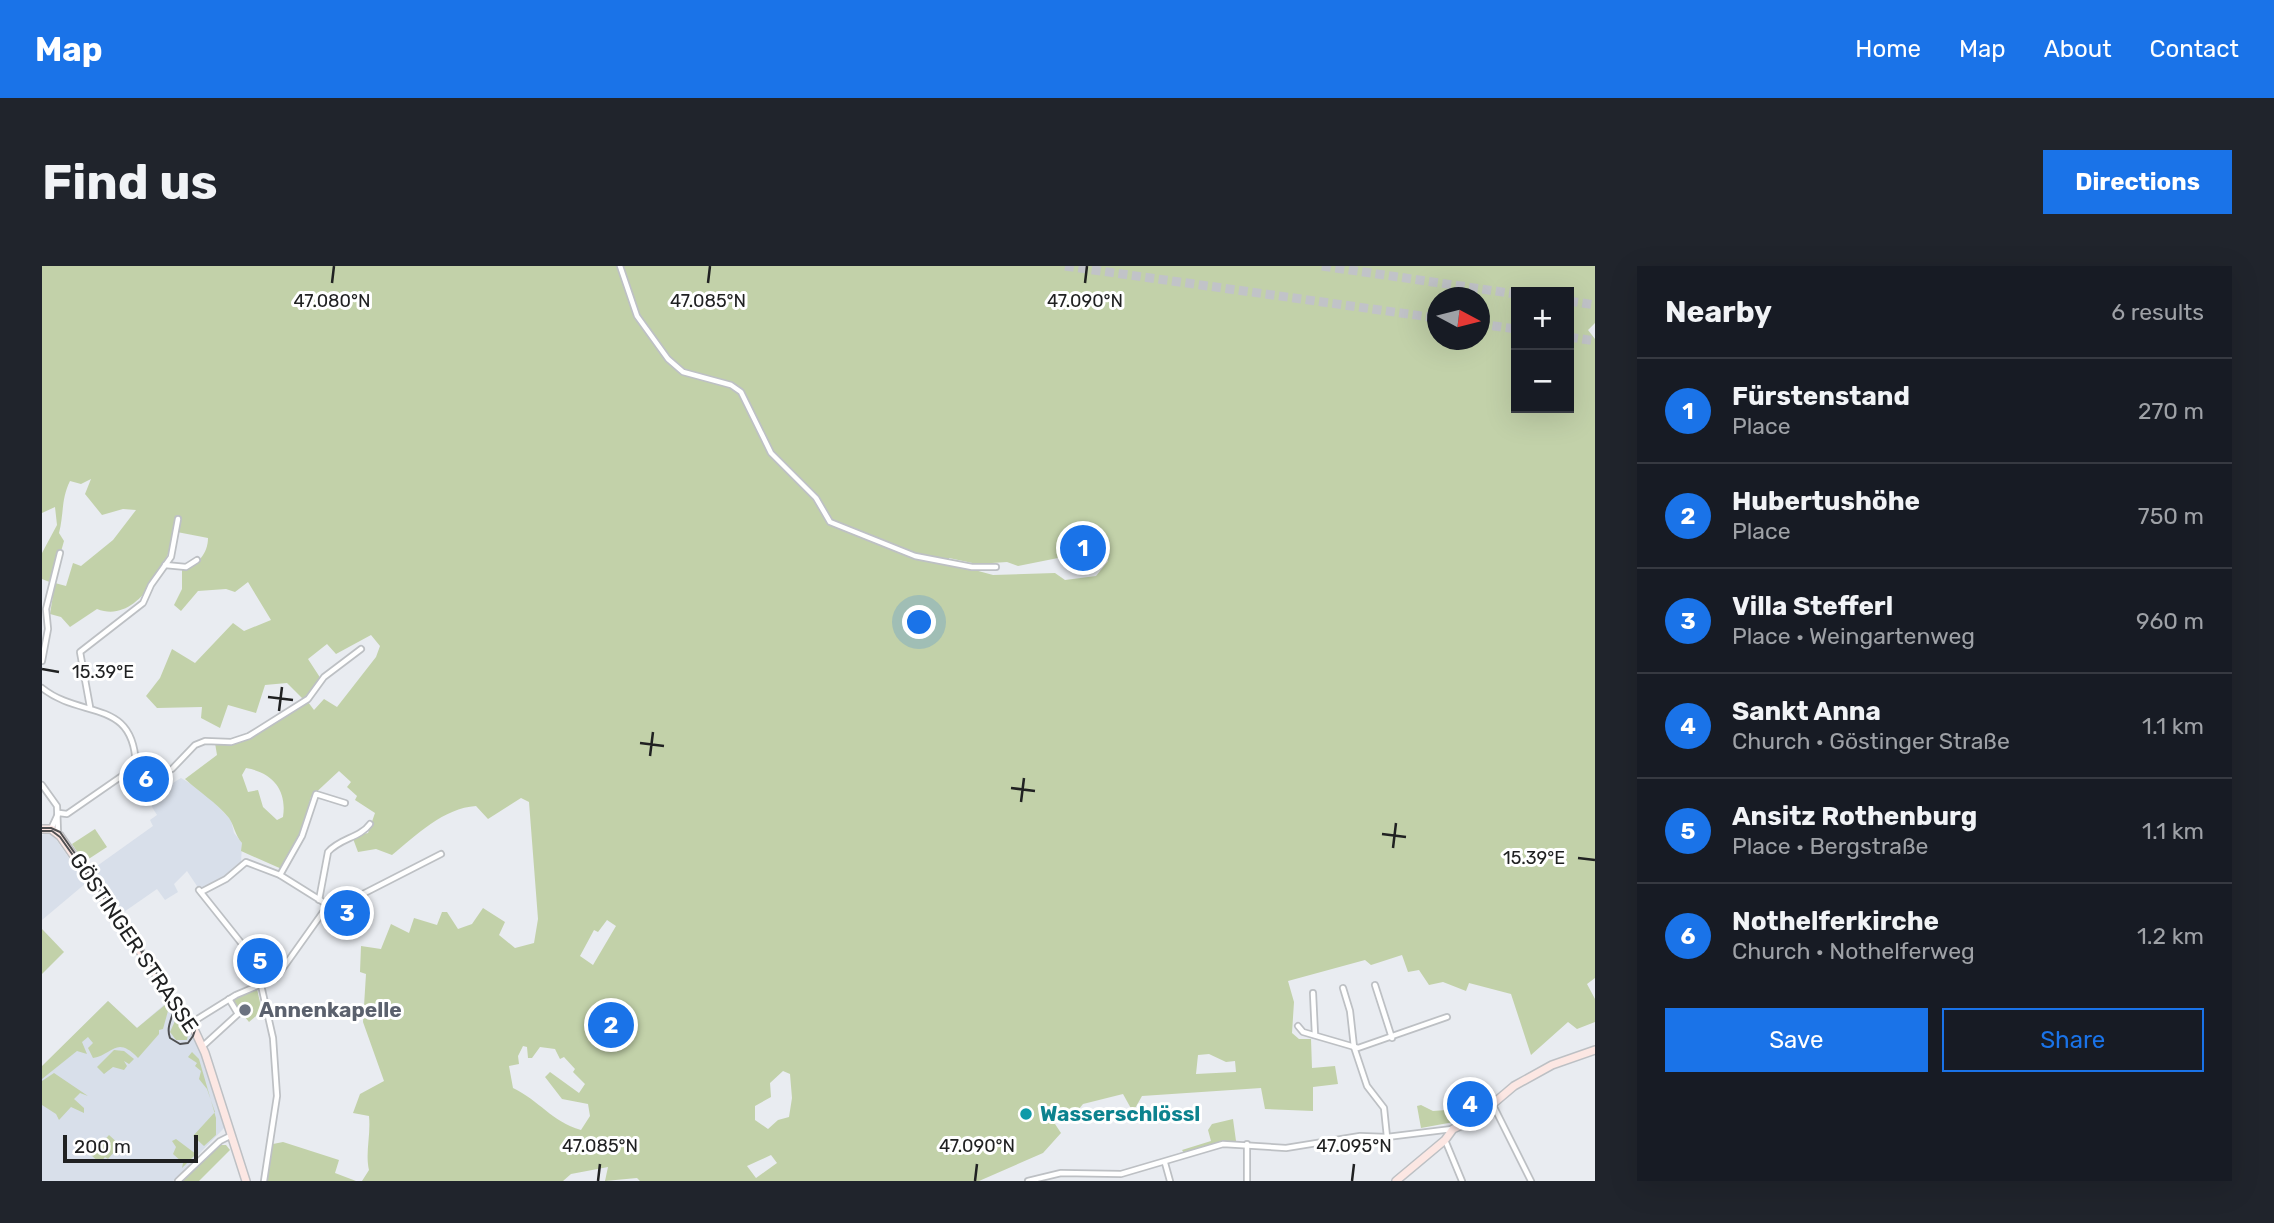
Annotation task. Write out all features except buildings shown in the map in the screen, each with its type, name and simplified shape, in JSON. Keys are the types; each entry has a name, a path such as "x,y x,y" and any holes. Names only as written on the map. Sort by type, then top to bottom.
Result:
{"main road":[{"path":"42,829 55,831"},
{"name":"GÖSTINGER STRASSE","path":"55,831 191,1023 203,1046 246,1181"},
{"path":"1396,1181 1445,1140 1453,1129 1493,1105 1524,1080 1595,1049"}],"street":[{"path":"620,266 637,316 668,359 683,372 731,385 741,392 771,453 816,498 830,522 915,556 971,567 996,567"},
{"path":"90,707 80,652 143,603 171,557 178,519"},
{"path":"42,661 48,629 46,609 60,553"},
{"path":"164,565 186,567 197,559"},
{"path":"59,813 67,814 136,768 164,772 172,769 195,746 205,741 231,742 249,736 308,699 324,677 361,649"},
{"path":"42,689 62,700 90,707 116,721 131,734 135,745 136,768"},
{"path":"129,771 144,795"},
{"path":"42,785 56,803 59,813 55,831"},
{"path":"280,875 302,836 316,794 345,803"},
{"path":"319,900 328,852 344,839 366,831 370,824"},
{"path":"191,1023 229,999 278,977 328,905 355,898 441,854"},
{"path":"264,1181 277,1096 273,1038 261,985 250,954 200,891 226,878 246,862 280,875 328,905"},
{"path":"1375,985 1392,1038"},
{"path":"1343,988 1350,1010 1354,1047 1367,1086 1384,1108 1387,1137"},
{"path":"1313,993 1315,1035"},
{"path":"203,1046 238,1014 229,999"},
{"path":"1298,1026 1306,1033 1354,1047 1392,1038 1447,1017"},
{"path":"1493,1105 1531,1181"},
{"path":"1028,1181 1050,1174 1084,1178 1121,1174 1165,1163 1211,1146 1247,1144 1286,1148 1360,1136 1387,1137 1453,1129"},
{"path":"178,1181 220,1140 230,1136"},
{"path":"1445,1140 1462,1181"},
{"path":"1247,1144 1247,1181"},
{"path":"1165,1163 1170,1181"}],"shaded area":[{"path":"181,778 204,792 231,820 234,833 242,843 241,864 226,879 201,892 187,871 174,884 178,892 165,900 157,889 121,914 90,871 153,826 150,820 157,815 147,799"},
{"path":"42,835 53,835 86,883 42,920"},
{"path":"172,998 197,1038 225,1127 173,1181 42,1181 42,1067 108,1001 137,1028"}],"green space":[{"path":"42,266 1595,266 1595,323 1588,330 1595,339 1595,978 1587,984 1595,999 1595,1022 1577,1029 1568,1022 1531,1055 1511,994 1469,983 1466,991 1443,982 1429,985 1419,970 1408,972 1402,955 1371,965 1365,960 1288,981 1294,1002 1292,1033 1299,1039 1311,1039 1312,1068 1335,1066 1338,1084 1313,1087 1313,1111 1265,1109 1261,1088 1142,1096 1133,1112 1123,1094 1083,1104 1075,1114 1064,1113 1055,1124 1061,1133 1043,1153 979,1181 640,1181 637,1178 605,1181 608,1167 571,1174 563,1181 362,1181 369,1170 369,1116 353,1113 360,1094 384,1081 363,1022 366,974 360,972 361,946 381,949 391,924 409,933 414,918 437,925 442,912 447,912 458,929 472,924 483,908 505,922 499,935 515,948 534,943 538,919 529,802 521,798 488,819 476,806 464,808 431,824 392,855 376,849 358,852 352,836 368,833 375,813 355,800 357,796 347,787 351,782 339,771 311,797 299,839 284,870 241,851 242,843 229,818 185,779 217,755 215,743 241,742 308,702 314,710 324,699 337,707 376,657 380,646 371,635 336,654 327,644 308,659 321,679 303,699 287,683 265,685 256,713 228,705 220,728 201,718 202,707 157,708 146,696 160,678 172,649 195,663 233,623 244,631 271,620 248,582 235,592 226,589 198,591 181,611 174,605 182,589 182,569 201,558 208,538 177,532 157,575 138,600 126,608 112,612 97,609 70,627 61,617 50,614 55,583 66,586 73,563 81,566 113,540 136,510 123,509 102,515 85,494 91,479 81,484 70,481 65,494 59,533 64,541 52,583 42,579 42,553 57,525 55,507 42,513","holes":["1080,536 1089,547 1082,558 1107,557 1108,561 1096,576 1065,580 1055,573 993,575 949,563 949,558 977,564 1007,562 1018,566 1058,558 1061,544","246,768 256,770 271,779 283,799 283,817 277,820 263,807 258,790 248,792 242,775","607,920 616,926 593,965 580,956 594,930 598,932","523,1046 527,1047 528,1058 532,1058 540,1047 555,1049 560,1059 564,1057 575,1069 573,1072 585,1084 579,1093 550,1072 545,1077 562,1099 588,1104 590,1116 581,1130 553,1116 513,1088 509,1066 519,1064 518,1056","1209,1054 1226,1062 1235,1061 1236,1072 1196,1074 1198,1055","783,1071 790,1074 792,1098 789,1117 778,1120 768,1129 755,1120 755,1106 771,1097 770,1083","771,1155 777,1163 756,1178 747,1166"]},
{"path":"95,829 107,847 84,862 72,844"},
{"path":"42,929 64,952 42,974"},
{"path":"257,989 262,1011 249,1022 231,1000"},
{"path":"171,1000 163,1029 159,1030 159,1034 138,1058 131,1051 119,1047 93,1058 88,1048 93,1043 88,1037 82,1042 87,1054 77,1051 42,1079 42,1066 108,1001 137,1028"},
{"path":"179,1012 189,1030 187,1040 176,1040 170,1032"},
{"path":"114,1050 124,1051 134,1059 129,1064 124,1061 127,1066 124,1070 113,1067 104,1074 97,1067"},
{"path":"192,1052 199,1059 211,1100 199,1079 201,1071 195,1066 197,1063 188,1057"},
{"path":"54,1073 88,1096 80,1093 74,1099 84,1108 84,1113 71,1107 59,1120 56,1114 42,1105 42,1081"},
{"path":"1421,1105 1433,1111 1447,1110 1454,1122 1421,1128 1417,1106"},
{"path":"214,1113 216,1135 204,1146 193,1136"},
{"path":"1233,1119 1236,1141 1212,1144 1184,1153 1182,1150 1211,1141 1208,1130 1212,1124"},
{"path":"109,1135 120,1145 108,1159 105,1157 100,1163 83,1148 88,1147 94,1152"},
{"path":"176,1139 196,1154 182,1168 183,1163 173,1154 176,1147 172,1141"},
{"path":"283,1142 339,1160 335,1173 356,1181 265,1181 273,1144"},
{"path":"218,1145 226,1145 230,1150 199,1181 183,1181"}],"waterway":[{"path":"329,902 342,899"}],"tunnel":[{"path":"1065,266 1427,317"},
{"path":"1322,266 1511,293"},
{"path":"1574,302 1595,305"},
{"path":"1490,325 1511,328"},
{"path":"1574,338 1595,341"}],"tram line":[{"path":"42,828 60,832 190,1019 195,1030 188,1043 180,1044 170,1038 169,1027 174,1007 172,995 60,837 52,831 42,831"}],"place":[{"name":"Fürstenstand","path":"1083,548"},
{"name":"Nothelferkirche","path":"146,779"},
{"name":"Villa Stefferl","path":"347,913"},
{"name":"Ansitz Rothenburg","path":"260,961"},
{"name":"Annenkapelle","path":"245,1010"},
{"name":"Hubertushöhe","path":"611,1025"},
{"name":"Sankt Anna","path":"1470,1104"},
{"name":"Wasserschlössl","path":"1026,1114"}]}
